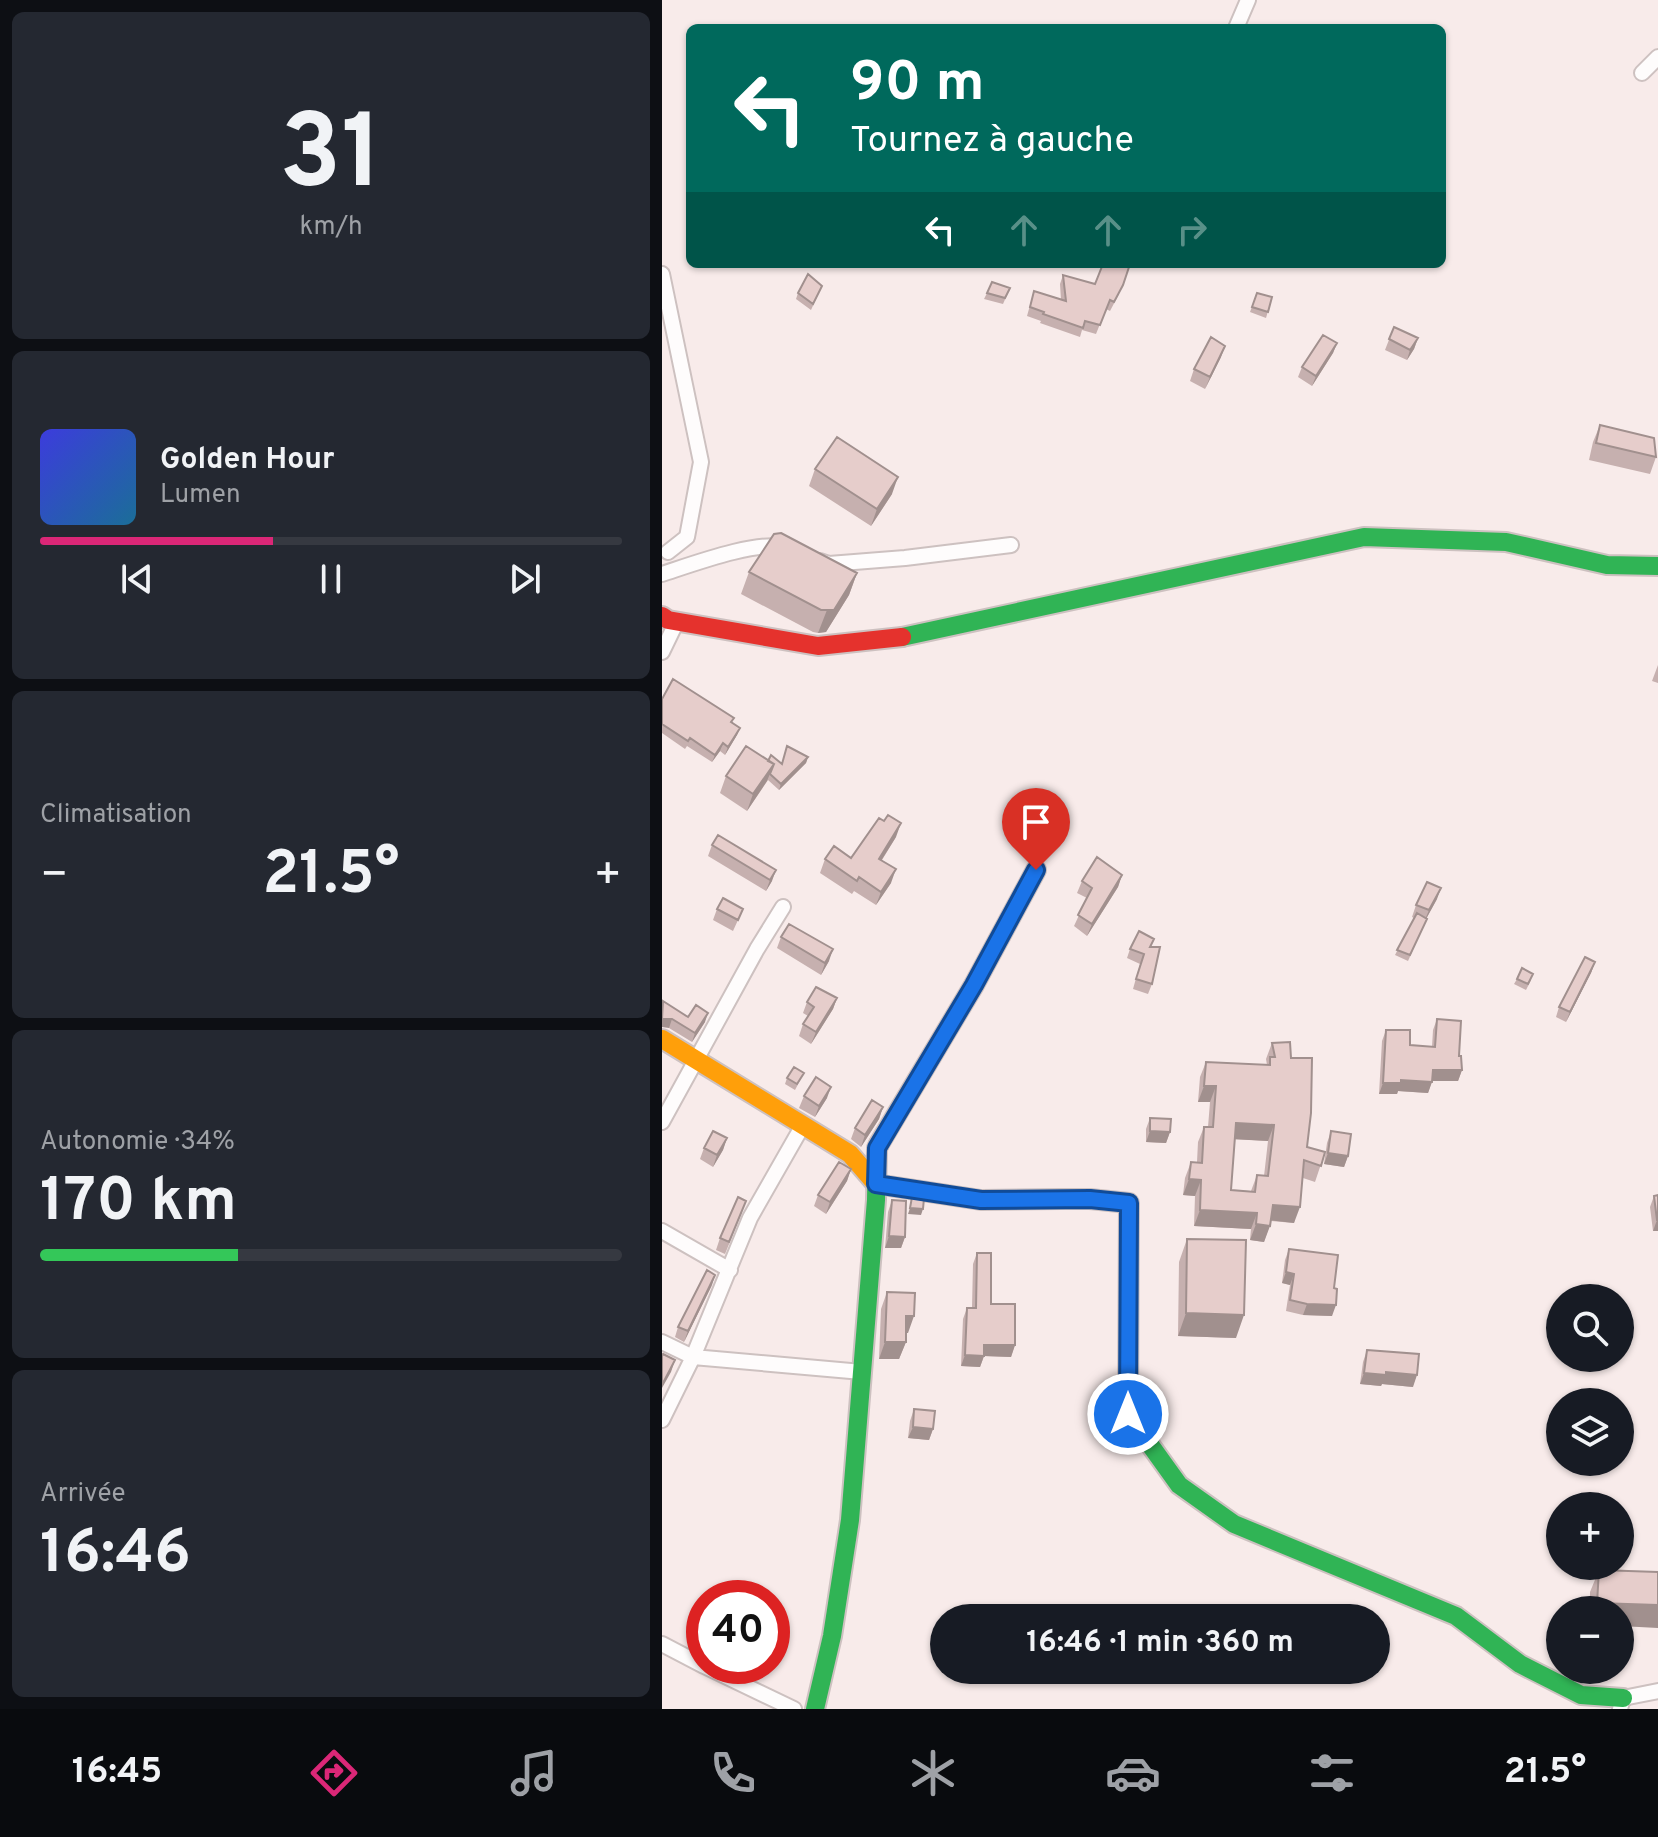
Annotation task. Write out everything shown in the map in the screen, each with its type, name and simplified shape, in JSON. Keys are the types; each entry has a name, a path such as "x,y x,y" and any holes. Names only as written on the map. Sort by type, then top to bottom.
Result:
{"street":[{"path":"1238,24 1248,0"},
{"path":"1642,73 1658,57"},
{"path":"662,274 701,462 687,537 668,552"},
{"path":"662,652 669,619 818,646 908,636 1364,537 1506,542 1607,565 1658,566"},
{"path":"662,574 736,552 776,545 829,564 1011,545"},
{"path":"815,1709 832,1636 850,1520 877,1148 974,985 1036,870"},
{"path":"662,1122 783,907"},
{"path":"662,1039 850,1154 876,1184 981,1200 1090,1199 1129,1203 1128,1414 1179,1485 1234,1524 1456,1616 1520,1664 1581,1695 1622,1704 1658,1691"},
{"path":"662,1420 693,1357 750,1218 803,1125"},
{"path":"662,1231 730,1270"},
{"path":"662,1342 693,1357 862,1372"},
{"path":"662,1644 686,1657"},
{"path":"742,1684 794,1709"}],"building":[{"path":"1101,268 1129,268 1123,285 1114,302 1110,300 1100,325 1085,321 1083,328 1030,307 1034,291 1066,301 1063,275 1095,284"},
{"path":"808,274 822,286 813,304 798,293"},
{"path":"992,282 1010,288 1005,298 987,293"},
{"path":"1257,293 1272,297 1268,312 1252,307"},
{"path":"1394,327 1418,338 1410,350 1389,339"},
{"path":"1323,335 1337,343 1316,376 1302,367"},
{"path":"1211,337 1225,346 1210,377 1194,369"},
{"path":"1600,425 1654,438 1656,457 1596,443"},
{"path":"837,437 898,477 877,509 815,469"},
{"path":"781,533 857,573 834,610 821,610 749,572 774,534"},
{"path":"673,679 734,718 731,722 740,728 728,747 723,743 715,755 662,724 662,699"},
{"path":"746,746 774,764 753,794 726,776"},
{"path":"787,746 808,757 781,784 770,774 774,764 768,761 771,755 782,764"},
{"path":"888,815 901,823 879,859 896,869 881,892 859,877 857,881 825,859 834,846 851,858 879,818 884,821"},
{"path":"718,835 776,870 770,880 712,845"},
{"path":"1097,857 1122,875 1092,924 1078,915 1092,888 1082,881"},
{"path":"1427,882 1441,888 1429,910 1416,905"},
{"path":"723,898 743,909 738,920 717,909"},
{"path":"1417,913 1427,919 1410,955 1397,950"},
{"path":"789,924 833,949 825,963 781,937"},
{"path":"1139,931 1154,939 1150,947 1160,947 1152,984 1136,979 1144,954 1130,949"},
{"path":"1585,957 1595,962 1570,1012 1559,1007"},
{"path":"1522,968 1533,974 1528,984 1517,979"},
{"path":"816,987 837,998 816,1032 803,1024 814,1007 807,1002"},
{"path":"663,1001 688,1017 696,1005 708,1013 695,1033 672,1019 662,1019"},
{"path":"1437,1019 1461,1021 1459,1056 1462,1070 1433,1070 1432,1082 1401,1080 1401,1083 1383,1083 1386,1030 1410,1030 1410,1045 1435,1047"},
{"path":"1290,1042 1291,1058 1312,1058 1307,1147 1325,1152 1321,1166 1304,1160 1300,1207 1273,1205 1270,1226 1256,1224 1257,1213 1200,1210 1201,1180 1189,1179 1191,1162 1202,1163 1204,1127 1213,1127 1216,1086 1204,1086 1206,1062 1270,1065 1270,1057 1275,1057 1272,1043","holes":["1236,1123 1274,1125 1268,1176 1257,1175 1255,1192 1231,1190"]},
{"path":"794,1067 804,1073 797,1084 787,1078"},
{"path":"816,1077 831,1087 819,1106 804,1096"},
{"path":"872,1100 883,1107 865,1135 855,1128"},
{"path":"1150,1118 1171,1119 1170,1132 1150,1131"},
{"path":"713,1131 727,1138 717,1155 704,1148"},
{"path":"1331,1131 1351,1134 1348,1156 1328,1153"},
{"path":"839,1162 851,1169 830,1202 818,1195"},
{"path":"1658,1195 1658,1220 1657,1220 1654,1196"},
{"path":"738,1197 746,1201 729,1242 720,1238"},
{"path":"912,1197 924,1198 923,1209 910,1208"},
{"path":"892,1200 906,1201 905,1237 889,1236"},
{"path":"1187,1239 1246,1240 1244,1315 1186,1313"},
{"path":"1289,1249 1338,1255 1334,1288 1337,1289 1336,1305 1290,1300 1294,1274 1286,1272"},
{"path":"977,1253 991,1253 991,1304 1015,1304 1015,1345 984,1345 984,1356 965,1355 967,1308 976,1308"},
{"path":"707,1270 715,1275 688,1331 678,1327"},
{"path":"887,1292 915,1293 914,1316 906,1316 906,1342 885,1342"},
{"path":"1367,1350 1419,1354 1417,1375 1364,1373"},
{"path":"662,1355 675,1360 662,1385"},
{"path":"914,1409 935,1411 933,1429 913,1427"},
{"path":"1634,1571 1658,1572 1658,1605 1634,1604 1634,1596 1597,1596 1598,1580 1634,1580"}],"traffic: fast":[{"path":"902,637 1364,537 1506,542 1607,565 1658,566"},
{"path":"815,1709 832,1636 850,1520 879,1144"},
{"path":"1061,1199 1129,1203 1128,1414 1179,1485 1234,1524 1456,1616 1520,1664 1581,1695 1623,1698"}],"traffic: slow":[{"path":"662,1039 850,1154 876,1184 981,1200 1061,1199"}],"traffic: jam":[{"path":"662,616 668,620 818,646 902,637"},
{"path":"879,1144 974,985 1036,870"}],"route":[{"path":"1036,870 974,985 877,1148 876,1184 981,1200 1090,1199 1129,1203 1128,1414"}]}
